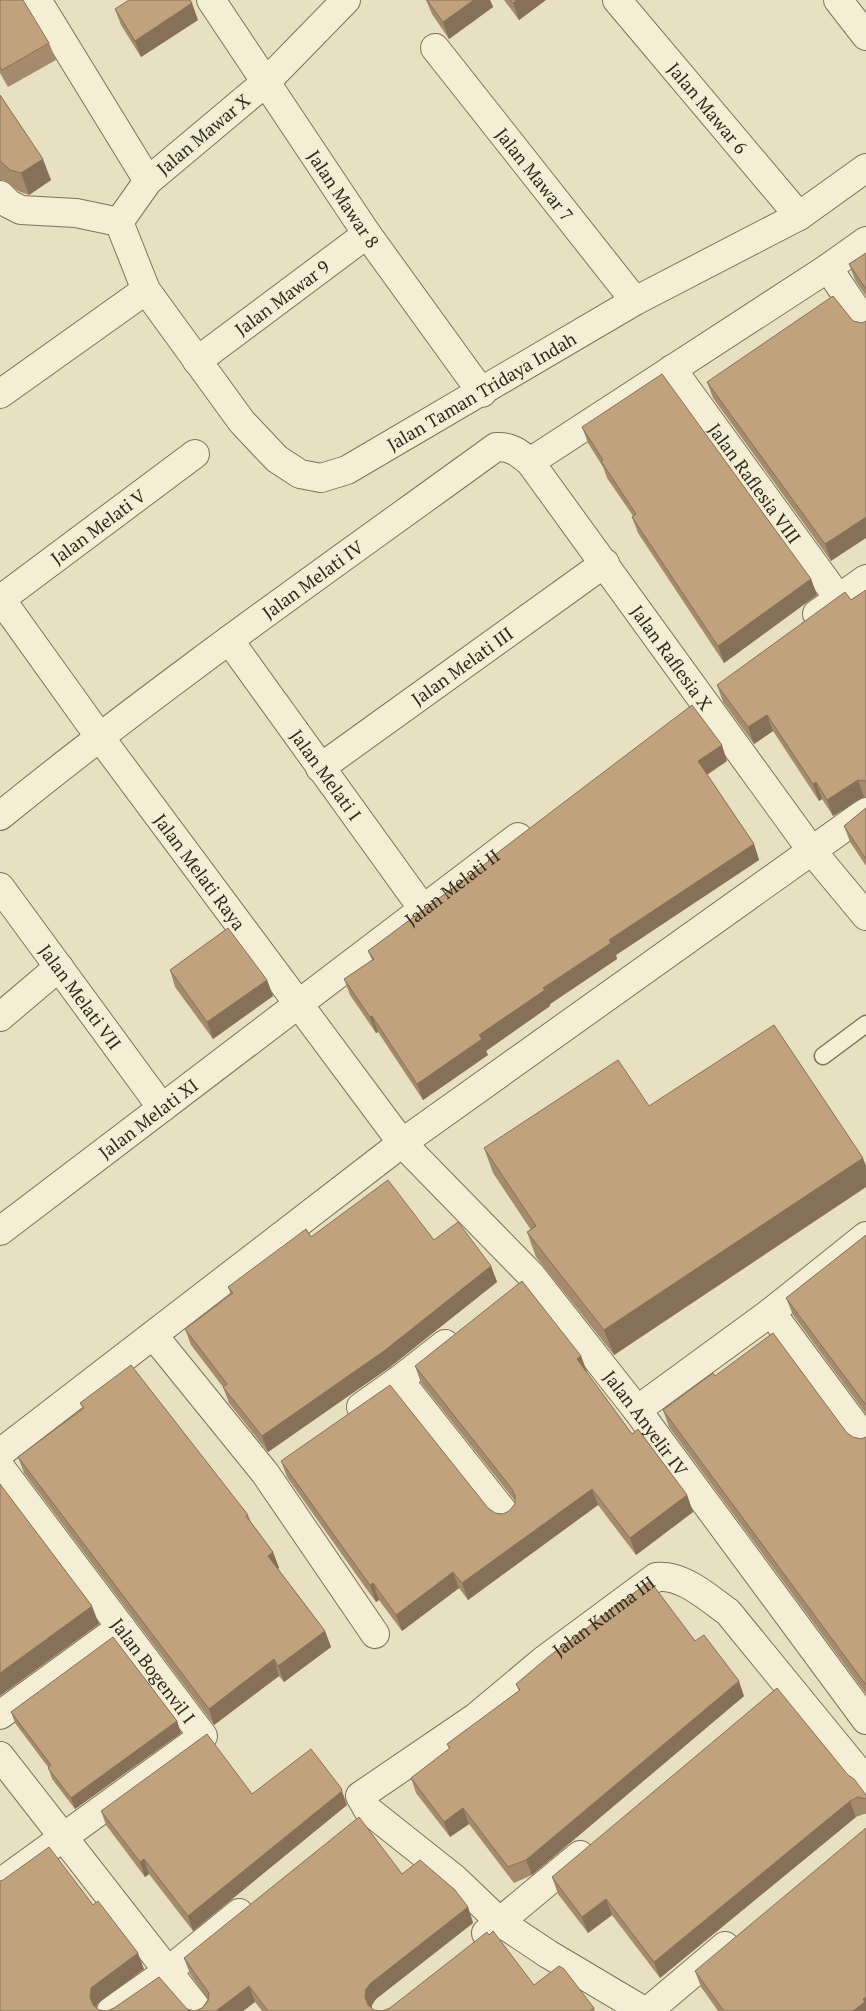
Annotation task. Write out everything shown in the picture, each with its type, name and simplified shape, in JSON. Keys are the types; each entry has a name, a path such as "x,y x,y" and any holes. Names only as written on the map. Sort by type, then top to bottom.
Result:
{"street":[{"path":"37,0 148,181"},
{"name":"Jalan Mawar 8","path":"211,0 367,234 482,393"},
{"name":"Jalan Mawar X","path":"119,222 148,181 266,82 346,0"},
{"name":"Jalan Mawar 6","path":"617,0 799,216"},
{"path":"838,0 866,36"},
{"name":"Jalan Mawar 7","path":"436,48 635,302"},
{"name":"Jalan Taman Tridaya Indah","path":"146,290 242,422 277,458 300,474 321,478 347,470 482,393 635,302 799,216 866,168"},
{"path":"0,196 9,204 21,210 76,213 119,222 146,290 0,394"},
{"name":"Jalan Mawar 9","path":"197,361 367,234"},
{"path":"530,462 828,268 866,241"},
{"path":"828,268 866,324"},
{"name":"Jalan Raflesia VIII","path":"672,369 839,598"},
{"name":"Jalan Melati IV","path":"0,816 99,736 496,447 505,446 530,462"},
{"name":"Jalan Melati V","path":"0,598 195,454"},
{"name":"Jalan Raflesia X","path":"530,462 605,563 710,692 812,851 866,916"},
{"name":"Jalan Melati III","path":"320,768 605,563"},
{"path":"798,628 866,578"},
{"name":"Jalan Melati Raya","path":"0,598 297,1005 402,1144"},
{"name":"Jalan Melati I","path":"230,640 320,768 424,909"},
{"path":"678,716 710,692"},
{"path":"0,1453 402,1144 866,812"},
{"name":"Jalan Melati II","path":"297,1005 535,825"},
{"name":"Jalan Melati VII","path":"0,887 162,1108"},
{"path":"0,1017 58,967"},
{"name":"Jalan Melati XI","path":"0,1230 297,1005"},
{"name":"Jalan Anyelir IV","path":"402,1144 531,1275 638,1410 866,1720"},
{"path":"638,1410 771,1312 866,1236"},
{"path":"508,1294 531,1275"},
{"path":"771,1312 866,1440"},
{"path":"344,1418 399,1380 461,1331"},
{"path":"154,1336 265,1473 375,1634"},
{"path":"399,1380 506,1515"},
{"path":"265,1473 289,1457"},
{"name":"Jalan Bogenvil I","path":"0,1467 203,1736 61,1837"},
{"name":"Jalan Kurma III","path":"345,1829 364,1803 476,1717 544,1660 656,1577 666,1576 674,1578 701,1592 728,1612 866,1781"},
{"path":"0,1715 120,1626"},
{"path":"764,1701 786,1682"},
{"path":"0,1756 61,1837 199,2011"},
{"path":"364,1803 455,1879 500,1922 548,1954 646,2011 744,1930"},
{"path":"0,1883 61,1837"},
{"path":"470,1946 600,1838"},
{"path":"111,2011 168,1971 260,1897"}],"lane":[{"path":"823,1056 866,1024"}],"building":[{"path":"0,0 23,0 49,43 2,70 0,67"},
{"path":"129,0 190,0 192,3 135,41 115,9"},
{"path":"427,0 474,0 443,22"},
{"path":"0,95 43,159 21,173 10,170 0,161"},
{"path":"866,253 866,289 849,264"},
{"path":"833,296 853,321 862,323 866,321 866,517 825,544 707,382"},
{"path":"662,374 811,579 718,646 632,517 636,514 601,461 603,460 582,427"},
{"path":"866,590 866,781 858,780 827,800 816,782 813,784 767,715 748,727 717,685 845,592 851,600"},
{"path":"692,705 722,745 698,761 754,844 609,940 611,943 543,988 545,990 479,1035 482,1039 417,1084 372,1016 370,1017 344,979 374,959 368,951"},
{"path":"866,808 866,859 844,826"},
{"path":"228,928 267,980 207,1022 170,970"},
{"path":"774,1025 863,1158 604,1330 527,1232 536,1226 484,1148 618,1060 649,1106"},
{"path":"388,1180 434,1240 458,1222 491,1266 384,1351 262,1436 223,1387 227,1384 185,1329 233,1293 228,1287 306,1229 311,1237"},
{"path":"866,1235 866,1405 786,1298"},
{"path":"522,1281 581,1356 577,1359 632,1434 638,1429 687,1495 630,1538 592,1489 462,1583 453,1572 396,1615 373,1583 370,1585 281,1461 390,1385 488,1508 495,1513 503,1514 509,1511 515,1504 515,1496 512,1489 415,1366"},
{"path":"773,1333 847,1433 861,1439 866,1437 866,1685 663,1410 713,1373 715,1376"},
{"path":"131,1365 248,1515 246,1516 273,1552 268,1556 325,1631 278,1666 274,1659 209,1709 18,1457 84,1408 80,1403"},
{"path":"0,1484 92,1606 0,1673"},
{"path":"650,1581 695,1641 704,1635 739,1681 526,1860 508,1867 463,1808 444,1822 411,1778 450,1748 447,1744 520,1690 516,1684 548,1657"},
{"path":"113,1637 177,1721 71,1798 48,1768 51,1765 11,1712"},
{"path":"777,1688 848,1775 854,1779 866,1795 866,1799 858,1797 850,1801 654,1962 606,1899 582,1917 552,1877"},
{"path":"207,1734 252,1794 311,1749 342,1791 188,1916 144,1859 140,1862 101,1811"},
{"path":"359,1817 402,1874 420,1860 455,1890 468,1907 371,1983 366,1989 365,1997 368,2005 374,2010 382,2011 268,2011 249,1986 216,2011 195,2011 202,2008 208,2001 209,1993 184,1958"},
{"path":"866,1828 866,1997 863,1999 865,2002 853,2011 724,2011 695,1971"},
{"path":"49,1847 93,1905 98,1901 138,1953 91,1988 90,1997 93,2005 99,2010 107,2011 0,2011 0,1881"},
{"path":"493,1931 534,1985 559,1966 564,1969 594,2008 590,2011 382,2011 390,2008 487,1932 489,1935"},
{"path":"159,1977 187,2009 195,2011 107,2011"}]}
